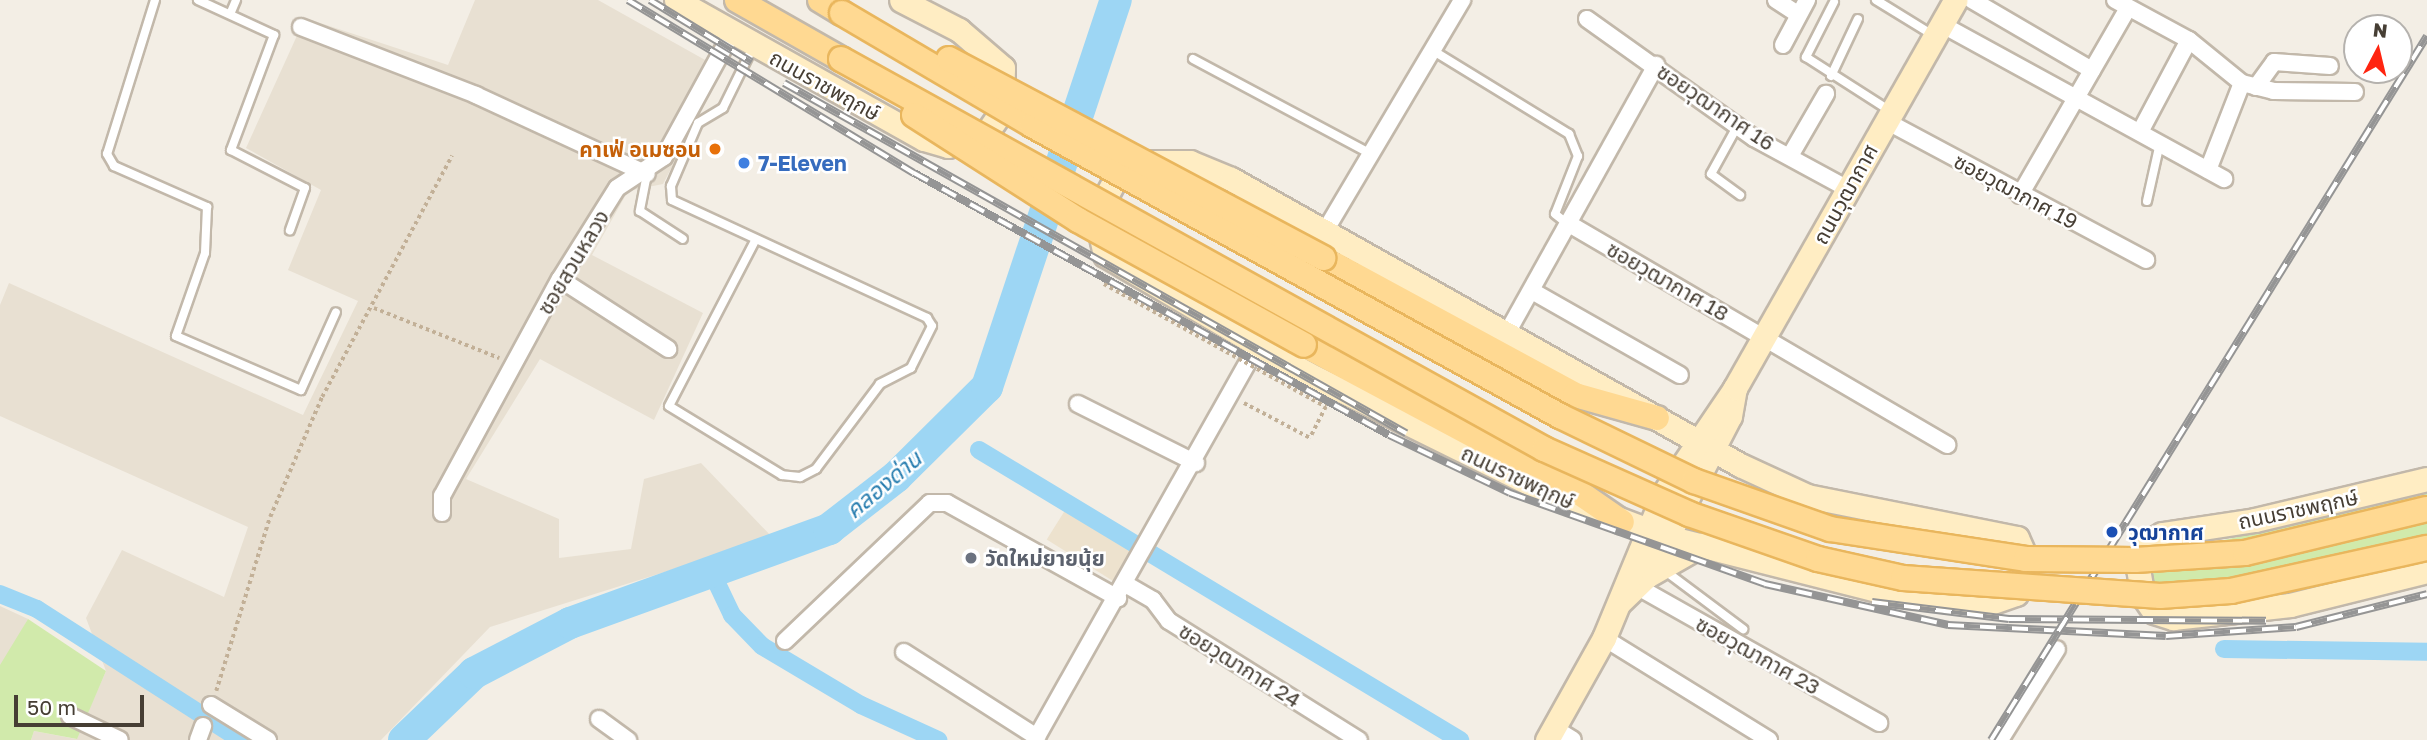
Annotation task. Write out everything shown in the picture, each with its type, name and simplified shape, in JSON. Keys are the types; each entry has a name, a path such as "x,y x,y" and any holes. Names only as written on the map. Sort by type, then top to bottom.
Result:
{"main road":[{"name":"ถนนราชพฤกษ์","path":"676,0 924,139 948,146 985,135 1002,111 1003,68 959,30 901,0"},
{"name":"ถนนราชพฤกษ์","path":"737,0 1545,449 1689,514 1818,559 1903,578 2160,596 2231,591 2427,569"},
{"name":"ถนนราชพฤกษ์","path":"820,0 1032,125 1560,416 1694,481 1830,529 2026,559 2135,560 2245,553 2427,509"},
{"name":"ถนนวุฒากาศ","path":"1558,736 1604,638 1638,580 1655,533 1955,0"},
{"path":"842,13 1032,100 1575,395 1657,418 1700,414 1728,403 1732,452 1740,465"},
{"path":"841,59 1025,188 1304,345 1574,489 1622,522 1638,580 1703,544"},
{"name":"ถนนราชพฤกษ์","path":"1140,162 1189,162 1325,231 1740,465 1807,496 1998,530 2017,538 2027,560 2025,576 2016,594 1971,602 1833,583 1622,522 1474,457 1258,344 1105,255 1096,233 1105,195 1118,174 1140,162"},
{"name":"ถนนราชพฤกษ์","path":"2427,479 2255,520 2162,534 2146,544 2137,563 2143,596 2154,612 2173,618 2290,605 2427,569"}],"street":[{"path":"1325,231 1462,0"},
{"path":"1776,0 1803,7 1783,45"},
{"path":"1972,0 2092,69"},
{"path":"2020,195 2092,69 2122,4 2189,40 2249,85 2356,92"},
{"name":"ซอยวุฒากาศ 16","path":"1587,19 1738,125 1848,189"},
{"path":"301,27 476,95 648,174"},
{"path":"1938,30 2076,97 2224,179"},
{"name":"ซอยสวนหลวง","path":"442,513 442,496 560,279 617,188 648,174 664,158 732,33"},
{"path":"2140,132 2189,40"},
{"path":"2208,170 2249,85 2274,62 2330,66"},
{"path":"1507,333 1571,225 1656,65"},
{"path":"1790,156 1826,94"},
{"name":"ซอยวุฒากาศ 19","path":"1889,116 2020,195 2146,260"},
{"name":"ซอยวุฒากาศ 18","path":"1571,225 1947,444"},
{"path":"560,279 668,349"},
{"path":"1532,291 1681,375"},
{"path":"904,652 1036,739 1196,463 1258,344"},
{"path":"1078,404 1196,463"},
{"name":"ซอยวุฒากาศ 24","path":"785,640 919,506 947,503 1122,592 1153,600 1169,621 1359,740"},
{"name":"ซอยวุฒากาศ 23","path":"1638,580 1879,723"},
{"path":"1604,638 1769,740"},
{"path":"2000,740 2057,649"},
{"path":"211,705 268,740"},
{"path":"71,716 120,740"},
{"path":"599,719 626,740"}],"lane":[{"path":"155,0 107,154 114,166 207,207 205,253 176,335 301,390 336,312"},
{"path":"198,0 231,12 274,35 230,150 303,186 290,230"},
{"path":"231,12 236,0"},
{"path":"1876,0 1938,30"},
{"path":"1834,2 1804,53 1831,76 1889,116"},
{"path":"1831,76 1858,19"},
{"path":"754,45 723,108 698,123 670,193 676,202 756,239 932,326 911,368 880,384 816,469 800,477 782,475 669,407 756,239"},
{"path":"1432,50 1569,134 1578,156 1555,214 1571,225"},
{"path":"1193,59 1371,154"},
{"path":"1738,125 1711,174 1740,195"},
{"path":"2147,201 2160,143"},
{"path":"648,174 640,211 683,239"},
{"path":"1638,580 1743,629"}],"path":[{"path":"211,705 270,517 322,397 374,308 452,156"},
{"path":"1104,284 1326,407 1310,438 1246,404"},
{"path":"374,308 514,364"}],"shaded area":[{"path":"475,0 598,0 723,70 663,184 628,191 592,255 703,313 654,420 540,359 466,479 559,519 559,558 631,549 644,479 701,463 773,538 490,627 381,740 31,740 34,731 76,739 106,671 86,618 122,550 224,597 248,527 0,416 0,305 9,283 303,415 358,301 288,270 321,190 246,148 305,18 448,65"},
{"path":"1069,504 1144,551 1121,586 1047,540"},
{"path":"0,606 28,619 2,666 0,665"}],"green space":[{"path":"2427,488 2427,561 2237,605 2160,604 2146,572 2155,551 2172,541 2219,541 2299,524"},
{"path":"28,619 106,671 77,739 34,731 31,740 0,740 0,665"}],"waterway":[{"name":"คลองด่าน","path":"404,740 474,673 570,623 829,529 896,477 987,387 1116,0"},
{"path":"979,450 1460,740"},
{"path":"712,573 732,615 762,646 861,705 938,740"},
{"path":"0,594 37,609 241,740"},
{"path":"2224,649 2427,652"}],"railway":[{"path":"628,0 914,173 1389,435 1510,493 1765,584 1948,625 2166,636 2296,627 2427,594"},
{"path":"650,0 751,62"},
{"path":"1991,740 2427,36"},
{"path":"784,83 1406,433"},
{"path":"1872,602 2009,619 2266,621"}],"place":[{"name":"คาเฟ่ อเมซอน","path":"715,149"},
{"name":"7-Eleven","path":"744,163"},
{"name":"วุฒากาศ","path":"2112,532"},
{"name":"วัดใหม่ยายนุ้ย","path":"971,558"}]}
